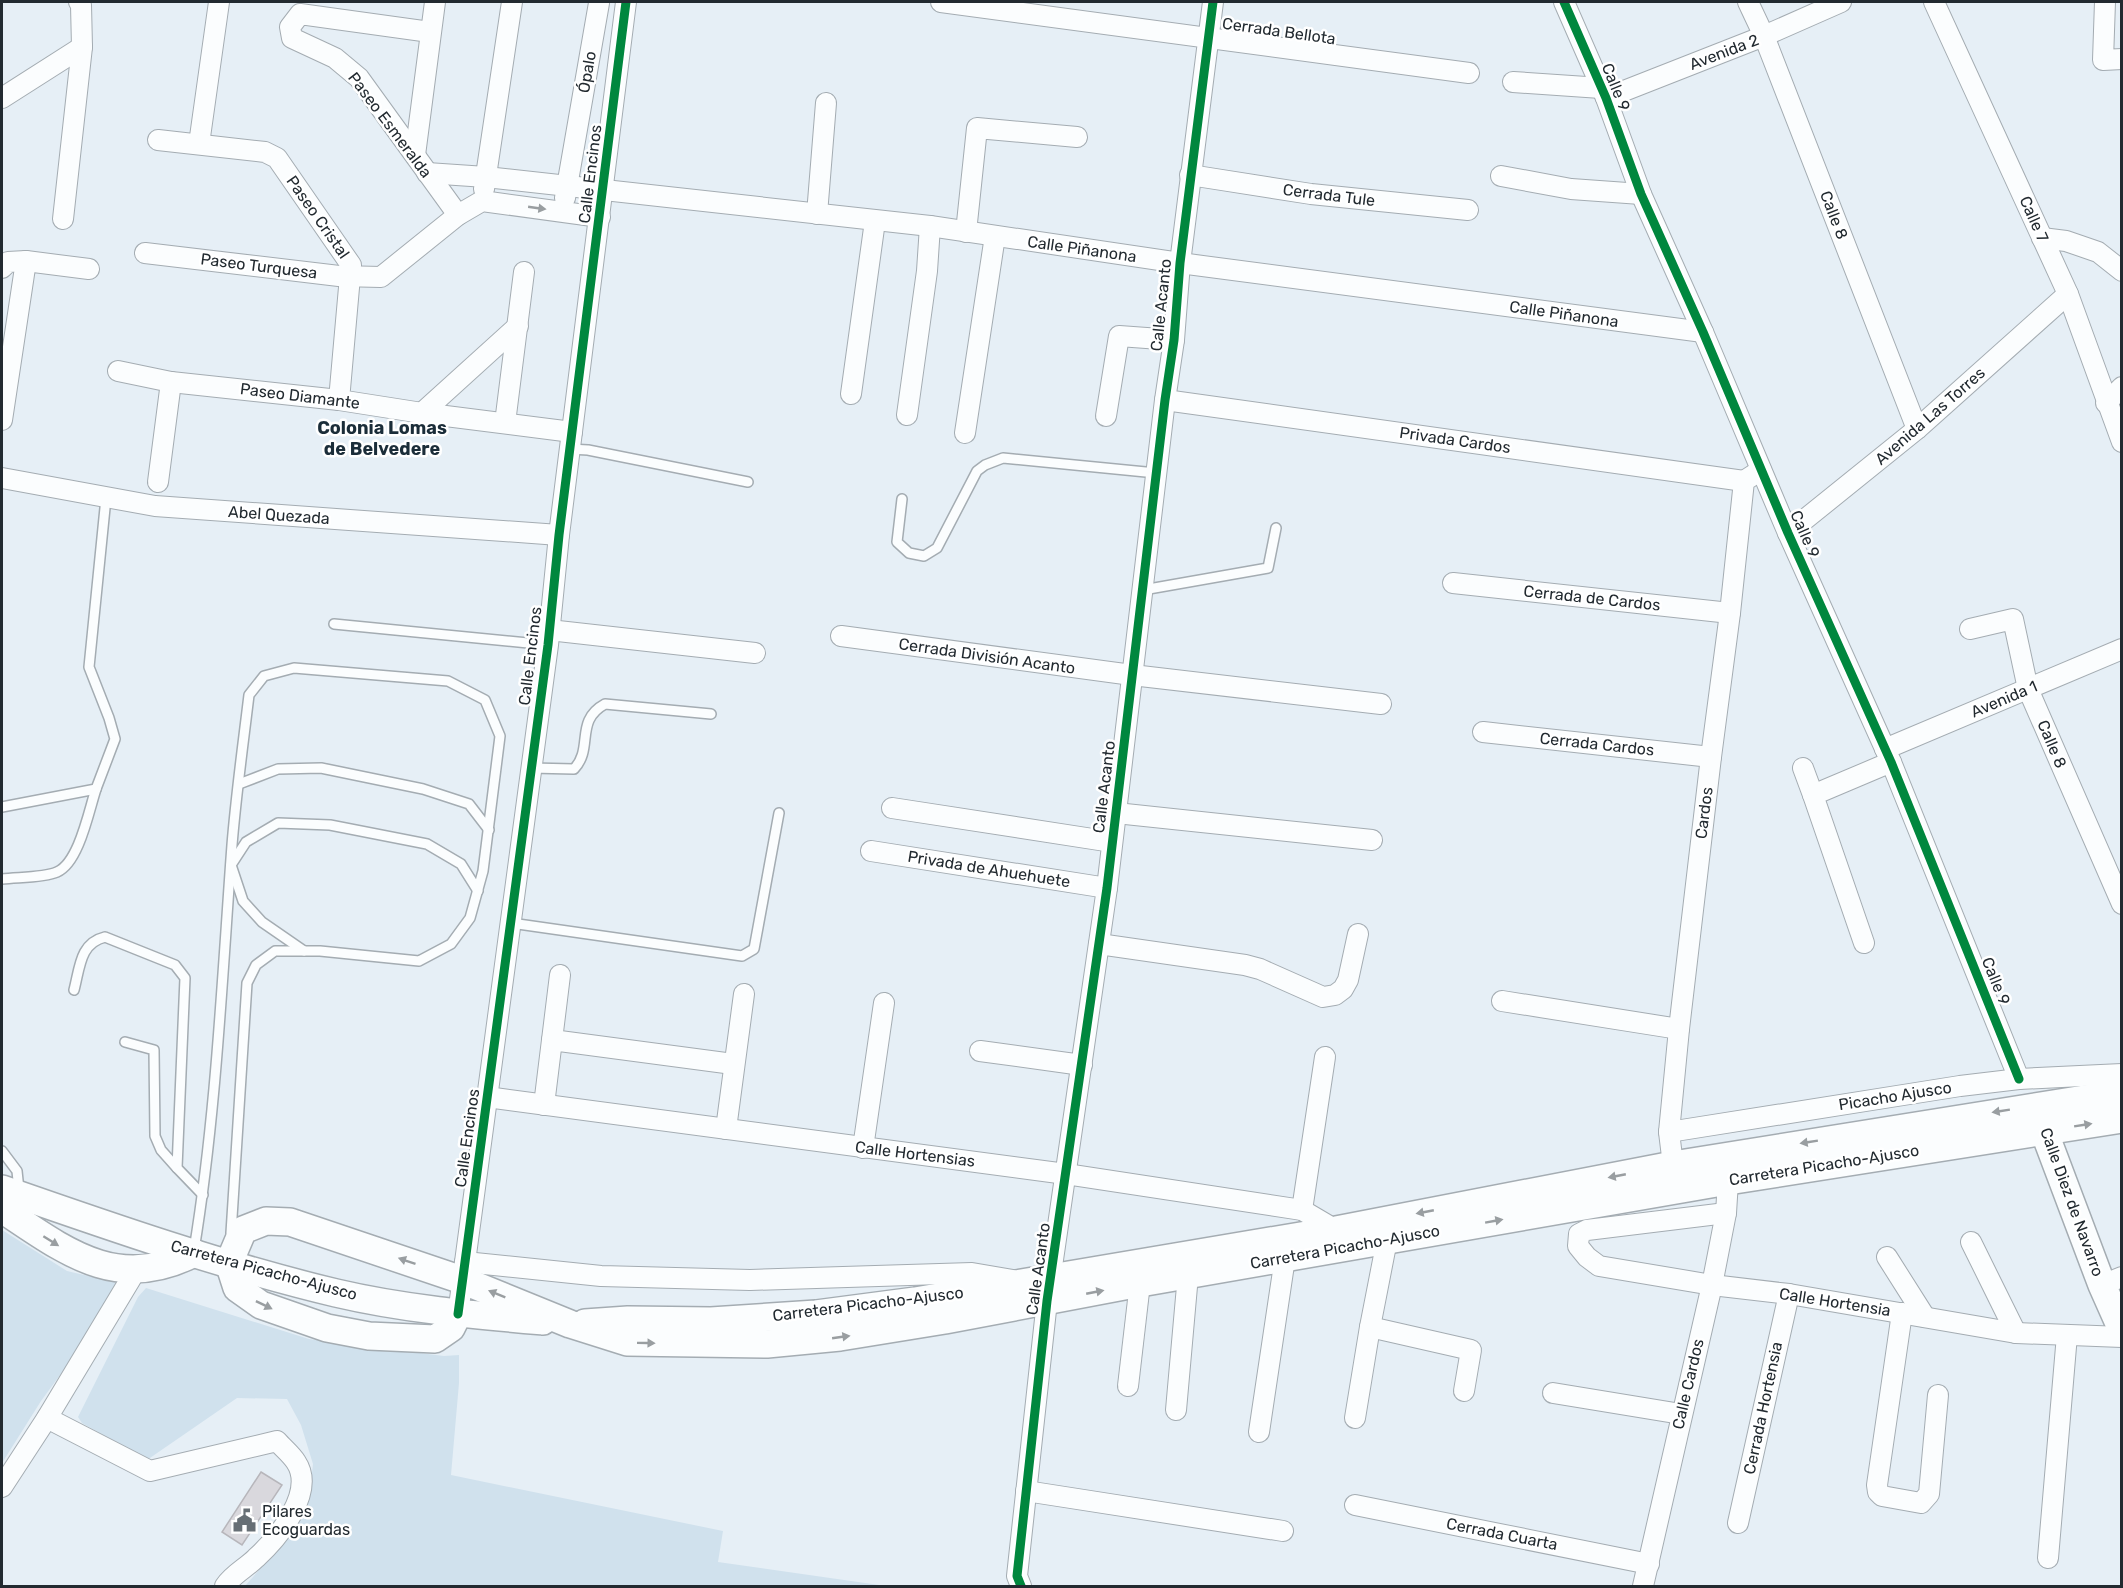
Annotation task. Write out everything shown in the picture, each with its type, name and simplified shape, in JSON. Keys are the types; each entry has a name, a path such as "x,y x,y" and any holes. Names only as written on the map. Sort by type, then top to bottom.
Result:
{"main road":[{"name":"Carretera Picacho-Ajusco","path":"8,1198 338,1293 458,1314 570,1324 628,1320 711,1321 816,1314 1024,1283 1049,1289 1140,1283 1728,1181 2041,1118 2121,1093"},
{"name":"Carretera Picacho-Ajusco","path":"570,1324 627,1342 767,1344 840,1337 1049,1289 1336,1230 1672,1165 2041,1118 2121,1119"},
{"name":"Calle Diez de Navarro","path":"2041,1118 2112,1281 2121,1330"},
{"path":"8,1198 58,1245 84,1259 108,1268 154,1269 194,1253"},
{"path":"458,1314 451,1329 435,1339 369,1336 327,1328 261,1305 237,1288 229,1263 243,1230 266,1221 290,1222 464,1271 570,1324"}],"street":[{"path":"199,144 219,2"},
{"path":"415,155 435,2"},
{"path":"512,2 482,201 600,217"},
{"name":"Calle Encinos","path":"458,1314 548,638 559,535 565,437 600,217 599,190 626,2"},
{"name":"Cerrada Bellota","path":"941,2 1469,73"},
{"name":"Calle Acanto","path":"1019,1581 1026,1491 1049,1289 1113,842 1156,473 1174,340 1180,263 1213,2"},
{"name":"Calle 9","path":"1564,2 1603,93 1641,194 1702,332 1752,475 1788,533 1888,756 2019,1079"},
{"name":"Calle 8","path":"1748,2 1764,36 1917,429"},
{"name":"Avenida 2","path":"1603,93 1764,36 1841,2"},
{"name":"Calle 7","path":"1934,2 2068,294 2121,442"},
{"path":"2105,2 2112,60"},
{"path":"63,219 82,47 82,3"},
{"name":"Ópalo","path":"562,212 599,3"},
{"name":"Paseo Esmeralda","path":"430,33 300,14 290,27 292,38 335,58 359,78 458,215"},
{"path":"2,98 82,47"},
{"path":"1513,82 1603,93"},
{"path":"817,214 826,103"},
{"path":"966,232 977,128 1077,137"},
{"name":"Paseo Cristal","path":"158,140 265,152 277,158 351,265 352,276 339,400"},
{"path":"428,173 599,190"},
{"name":"Cerrada Tule","path":"1191,175 1311,194 1468,210"},
{"path":"1501,176 1571,189 1641,194"},
{"name":"Calle Piñanona","path":"599,190 930,226 1180,263 1702,332"},
{"name":"Paseo Turquesa","path":"145,253 352,276 381,277 458,215 482,201"},
{"path":"851,394 875,221"},
{"path":"907,415 927,271 930,226"},
{"path":"965,433 995,236"},
{"path":"2042,238 2066,241 2098,252 2121,271"},
{"path":"2,420 26,261"},
{"path":"2,268 8,262 26,261 89,269"},
{"path":"505,423 524,272"},
{"name":"Avenida Las Torres","path":"1788,533 1917,429 2068,294"},
{"path":"422,413 518,326"},
{"path":"1106,416 1119,336 1174,340"},
{"name":"Paseo Diamante","path":"118,371 171,382 339,400 505,423 565,437"},
{"path":"158,482 171,382"},
{"path":"2106,404 2121,387"},
{"name":"Privada Cardos","path":"1165,400 1752,475"},
{"name":"Cardos","path":"1672,1165 1669,1132 1678,1029 1730,613 1752,475"},
{"name":"Abel Quezada","path":"2,477 155,506 559,535"},
{"name":"Cerrada de Cardos","path":"1453,583 1730,613"},
{"name":"Calle 8","path":"1971,629 2013,619 2028,689 2121,904"},
{"name":"Cerrada División Acanto","path":"841,636 1132,675 1381,704"},
{"path":"548,638 754,653"},
{"name":"Avenida 1","path":"1813,795 1888,756 2028,689 2121,649"},
{"name":"Cerrada Cardos","path":"1483,732 1711,757"},
{"path":"1803,768 1864,943"},
{"path":"892,808 1113,842"},
{"path":"1116,813 1372,840"},
{"name":"Privada de Ahuehuete","path":"870,850 1107,888"},
{"path":"1099,944 1245,965 1260,969 1323,997 1335,995 1348,980 1358,934"},
{"path":"544,1105 560,975"},
{"path":"726,1129 744,994"},
{"path":"1502,1001 1678,1029"},
{"path":"863,1148 884,1003"},
{"path":"552,1040 733,1064"},
{"path":"980,1051 1082,1065"},
{"path":"1302,1210 1325,1057"},
{"name":"Picacho Ajusco","path":"1669,1132 1960,1086 2019,1079 2121,1074"},
{"name":"Calle Hortensias","path":"487,1097 1066,1174 1302,1210 1336,1230"},
{"name":"Calle Cardos","path":"1643,1587 1712,1285 1726,1214 1728,1181"},
{"name":"Calle Hortensia","path":"1726,1214 1587,1230 1579,1234 1578,1246 1599,1266 1712,1285 1789,1294 2016,1333 2121,1337"},
{"path":"1355,1418 1387,1240"},
{"path":"1971,1242 2016,1333"},
{"path":"1887,1257 1925,1317"},
{"path":"1259,1432 1285,1258"},
{"path":"2,1487 47,1418 136,1270"},
{"path":"464,1271 750,1280 972,1273 1024,1283"},
{"path":"1176,1410 1188,1275"},
{"path":"1128,1386 1140,1283"},
{"name":"Cerrada Hortensia","path":"1738,1523 1789,1294"},
{"path":"1902,1313 1877,1485 1878,1492 1882,1496 1921,1503 1929,1494 1938,1395"},
{"path":"1370,1327 1471,1350 1464,1391"},
{"path":"2048,1558 2067,1335"},
{"path":"1552,1393 1681,1414"},
{"path":"47,1418 150,1472 277,1441 297,1463 302,1486 293,1515 257,1558 230,1580 225,1587"},
{"path":"1026,1491 1283,1531"},
{"name":"Cerrada Cuarta","path":"1355,1505 1649,1564"}],"lane":[{"path":"565,437 588,450 748,482"},
{"path":"902,499 897,542 909,553 924,556 937,548 977,471 1003,458 1156,473"},
{"path":"2,879 55,873 64,868 73,858 115,739 110,718 89,667 106,498"},
{"path":"1143,590 1268,568 1276,528"},
{"path":"334,624 548,638"},
{"path":"194,1253 203,1195 213,1099 231,865 249,695 264,676 294,668 448,681 485,700 500,736 483,872 470,918 451,944 419,961 304,951 276,951 256,965 247,983 229,1263"},
{"path":"531,768 574,769 582,757 589,717 605,704 711,714"},
{"path":"239,784 278,769 321,768 423,789 469,804 489,830"},
{"path":"2,807 96,789"},
{"path":"511,923 742,956 748,954 754,949 779,813"},
{"path":"231,865 246,842 278,823 330,825 427,844 461,864 478,891"},
{"path":"231,865 243,901 262,922 304,951"},
{"path":"74,990 85,948 93,940 105,937 175,965 185,978 177,1168"},
{"path":"125,1042 154,1050 155,1136 162,1150 203,1195"},
{"path":"2,1151 17,1171 8,1198"}],"shaded area":[{"path":"2,1230 67,1271 118,1283 104,1315 41,1401 2,1463"},
{"path":"146,1288 309,1339 444,1356 459,1355 459,1383 451,1475 723,1531 718,1562 886,1586 245,1586 289,1536 309,1500 313,1464 301,1425 287,1399 237,1398 147,1460 82,1423 78,1417 138,1297"}],"building":[{"name":"Pilares Ecoguardas","path":"261,1472 282,1485 242,1545 222,1532"}],"cycle path":[{"path":"458,1314 548,645 559,535 626,2"},
{"path":"1021,1586 1017,1576 1047,1301 1107,888 1213,2"},
{"path":"1564,2 1606,98 1641,194 1703,332 1788,533 1891,762 2019,1079"}],"place":[{"name":"Pilares Ecoguardas","path":"244,1520"}],"district":[{"name":"Colonia Lomas de Belvedere","path":"382,438"}]}
